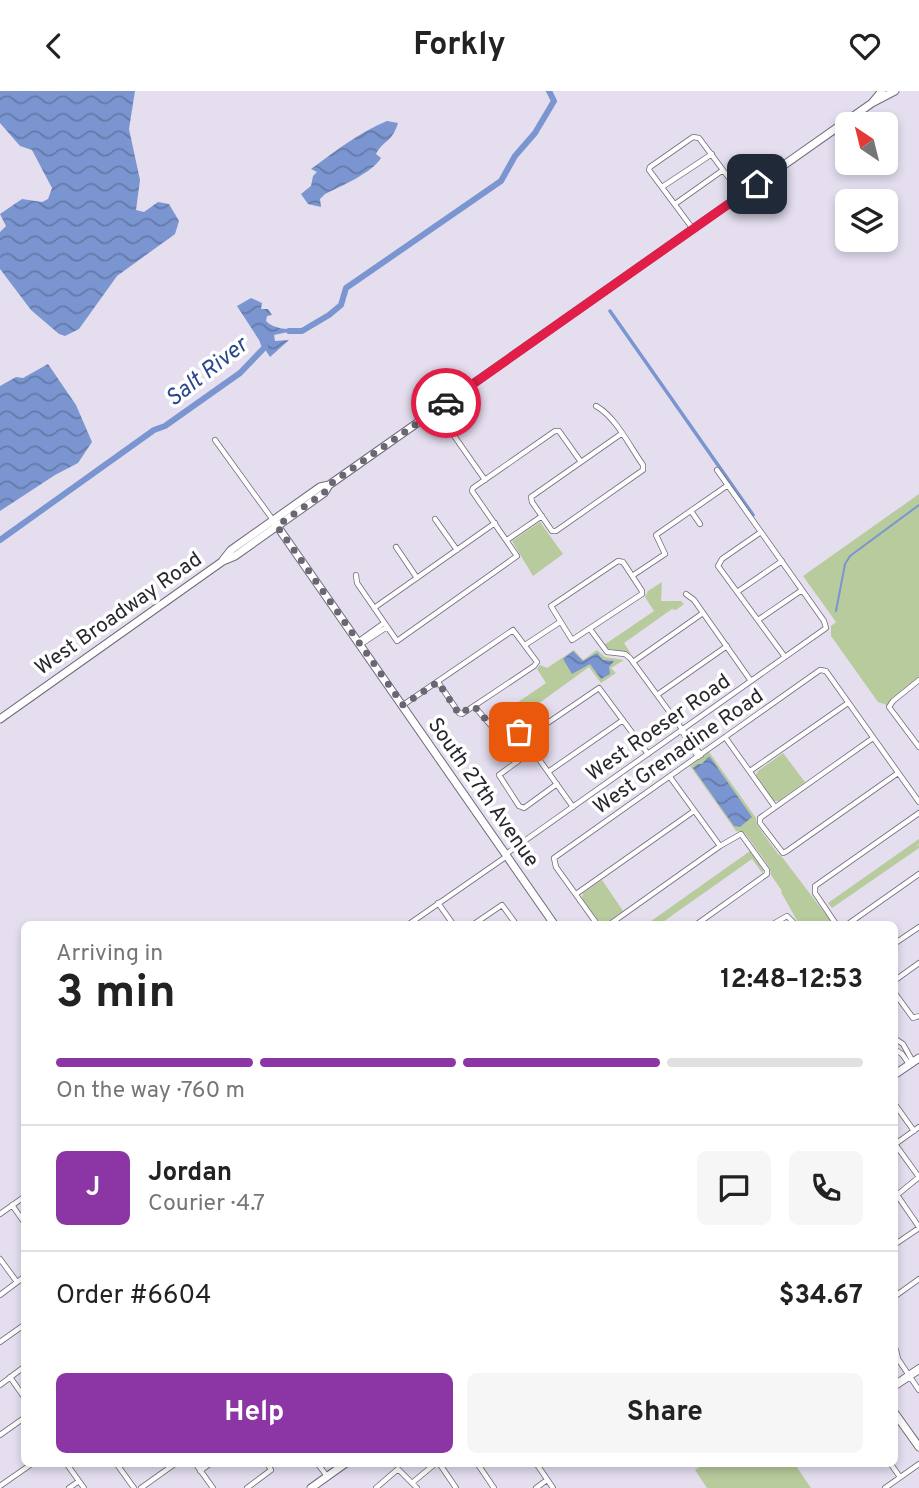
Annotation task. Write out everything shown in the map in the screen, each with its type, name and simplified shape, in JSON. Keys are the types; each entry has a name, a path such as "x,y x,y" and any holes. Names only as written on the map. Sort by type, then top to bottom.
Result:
{"main road":[{"name":"West Broadway Road","path":"873,103 882,91"},
{"name":"West Broadway Road","path":"0,719 223,561 231,550 324,493 329,485 873,103 895,91"},
{"name":"South 27th Avenue","path":"275,523 552,921"},
{"path":"898,1072 914,1061"},
{"path":"898,1418 919,1447"},
{"path":"311,1488 340,1467"}],"street":[{"path":"693,229 649,170 692,137 701,139 742,195"},
{"path":"662,187 712,154"},
{"path":"674,204 723,170"},
{"path":"596,406 604,410 643,465 643,470 556,531 552,531 530,498 621,434"},
{"path":"436,410 485,480"},
{"path":"356,575 357,583 397,641 517,557 472,491 555,431 559,431 581,462"},
{"name":"South 27th Avenue","path":"215,440 275,523"},
{"path":"717,470 802,590 758,620"},
{"path":"632,576 665,553 655,536 728,485"},
{"path":"691,512 700,524"},
{"path":"507,540 542,516"},
{"path":"435,519 457,550"},
{"path":"374,608 495,523"},
{"path":"761,532 718,564 785,657"},
{"path":"396,547 417,578"},
{"path":"621,561 632,576 642,593 573,640 551,607 621,561"},
{"path":"737,592 782,561"},
{"name":"West Roeser Road","path":"413,921 824,630 826,625 802,590"},
{"path":"686,594 703,613 751,681"},
{"path":"634,662 703,613"},
{"path":"525,645 560,622"},
{"path":"360,643 386,625"},
{"path":"590,629 604,650 625,655 634,662 699,756"},
{"path":"403,705 514,630 537,663 460,714 438,682"},
{"path":"657,695 727,646"},
{"name":"West Grenadine Road","path":"576,894 553,859 725,737 822,669 848,703"},
{"path":"919,680 890,704 891,710 919,747"},
{"path":"524,739 599,688 648,754"},
{"path":"750,771 848,703 919,802"},
{"path":"474,706 494,729 513,729 524,739 573,807"},
{"path":"548,772 623,720"},
{"path":"913,739 919,735"},
{"path":"725,737 775,807"},
{"path":"873,738 760,818 760,823 783,853 898,773"},
{"path":"533,750 499,775 522,808 557,784"},
{"path":"670,776 719,846"},
{"path":"595,921 576,894 694,811"},
{"path":"834,921 814,888 919,813"},
{"path":"615,921 719,846 740,834 767,870 767,874 701,921"},
{"path":"852,921 919,874"},
{"path":"438,903 451,921"},
{"path":"478,921 502,905 514,921"},
{"path":"898,941 919,927"},
{"path":"898,978 919,963"},
{"path":"898,998 916,1017"},
{"path":"898,1040 914,1061"},
{"path":"898,1052 914,1061"},
{"path":"898,1108 916,1129 898,1143"},
{"path":"898,1149 919,1177 898,1194"},
{"path":"898,1196 919,1228 898,1242"},
{"path":"0,1214 21,1199"},
{"path":"12,1205 21,1218"},
{"path":"0,1259 17,1282"},
{"path":"0,1294 21,1279"},
{"path":"898,1294 919,1279"},
{"path":"0,1342 21,1327"},
{"path":"898,1359 919,1390"},
{"path":"0,1385 21,1369"},
{"path":"898,1383 919,1369"},
{"path":"10,1377 21,1393"},
{"path":"0,1435 21,1420"},
{"path":"885,1488 919,1464"},
{"path":"0,1486 27,1467"},
{"path":"70,1467 84,1488"},
{"path":"119,1467 134,1488"},
{"path":"141,1488 170,1467"},
{"path":"198,1467 213,1488"},
{"path":"200,1471 206,1467"},
{"path":"247,1488 271,1471 269,1467"},
{"path":"320,1467 327,1476"},
{"path":"412,1483 432,1467"},
{"path":"440,1467 456,1488"},
{"path":"481,1467 492,1488"},
{"path":"539,1467 553,1488"},
{"path":"893,1467 900,1477"},
{"path":"376,1488 398,1469 417,1488"},
{"path":"536,1488 547,1480"},
{"path":"69,1488 79,1481"}],"green space":[{"path":"919,494 919,676 887,705 878,702 831,636 831,626 836,622 803,576"},
{"path":"540,522 563,554 533,576 512,541"},
{"path":"662,582 661,601 681,601 684,604 676,610 672,609 624,643 631,654 606,648 604,645 654,611 645,597 648,591"},
{"path":"574,650 583,660 597,650 605,657 624,660 611,668 616,673 601,683 589,667 509,725 499,727 489,722 546,683 537,669 540,665 547,668"},
{"path":"709,752 756,818 757,825 831,921 797,921 771,875 770,868 745,833 736,831 690,766"},
{"path":"783,753 805,782 779,801 774,801 756,775"},
{"path":"919,839 919,844 915,847 919,845 919,848 832,908 828,903"},
{"path":"750,851 763,870 763,874 752,859 664,921 651,921"},
{"path":"602,880 623,911 608,921 599,921 582,898 583,893"},
{"path":"700,1467 797,1467 811,1488 707,1488 695,1470"}],"water":[{"path":"0,91 135,91 129,129 140,180 136,210 144,212 158,202 169,204 179,221 175,234 117,276 79,329 65,336 31,310 0,269 0,232 6,226 0,214 22,199 42,202 48,199 52,188 32,150 20,146 0,123"},
{"path":"387,121 398,123 393,134 376,154 381,158 377,164 356,179 325,194 320,199 321,207 308,204 301,194 311,186 313,176 317,172 311,169 357,137"},
{"path":"251,298 262,303 261,309 268,309 272,315 267,316 266,321 269,324 297,330 274,335 275,341 289,340 270,357 237,306"},
{"path":"48,364 76,405 92,442 78,463 0,511 0,386 16,377 23,378"},
{"path":"573,651 583,661 597,653 603,660 614,661 609,667 610,674 601,679 590,664 572,674 563,659"},
{"path":"708,757 752,817 740,827 734,826 693,768"}],"waterway":[{"name":"Salt River","path":"289,331 302,331 329,315 341,305 346,288 501,181 515,156 535,133 554,101 549,91"},
{"path":"610,311 753,515"},
{"name":"Salt River","path":"0,540 154,430 165,426 240,373 265,347 263,342"},
{"path":"836,611 845,564 850,556 919,505"}],"way so far":[{"path":"446,403 329,485 324,493 277,526 403,705 438,682 459,714 474,706 494,729 513,729 519,732"}],"route":[{"path":"446,403 757,184"}]}
